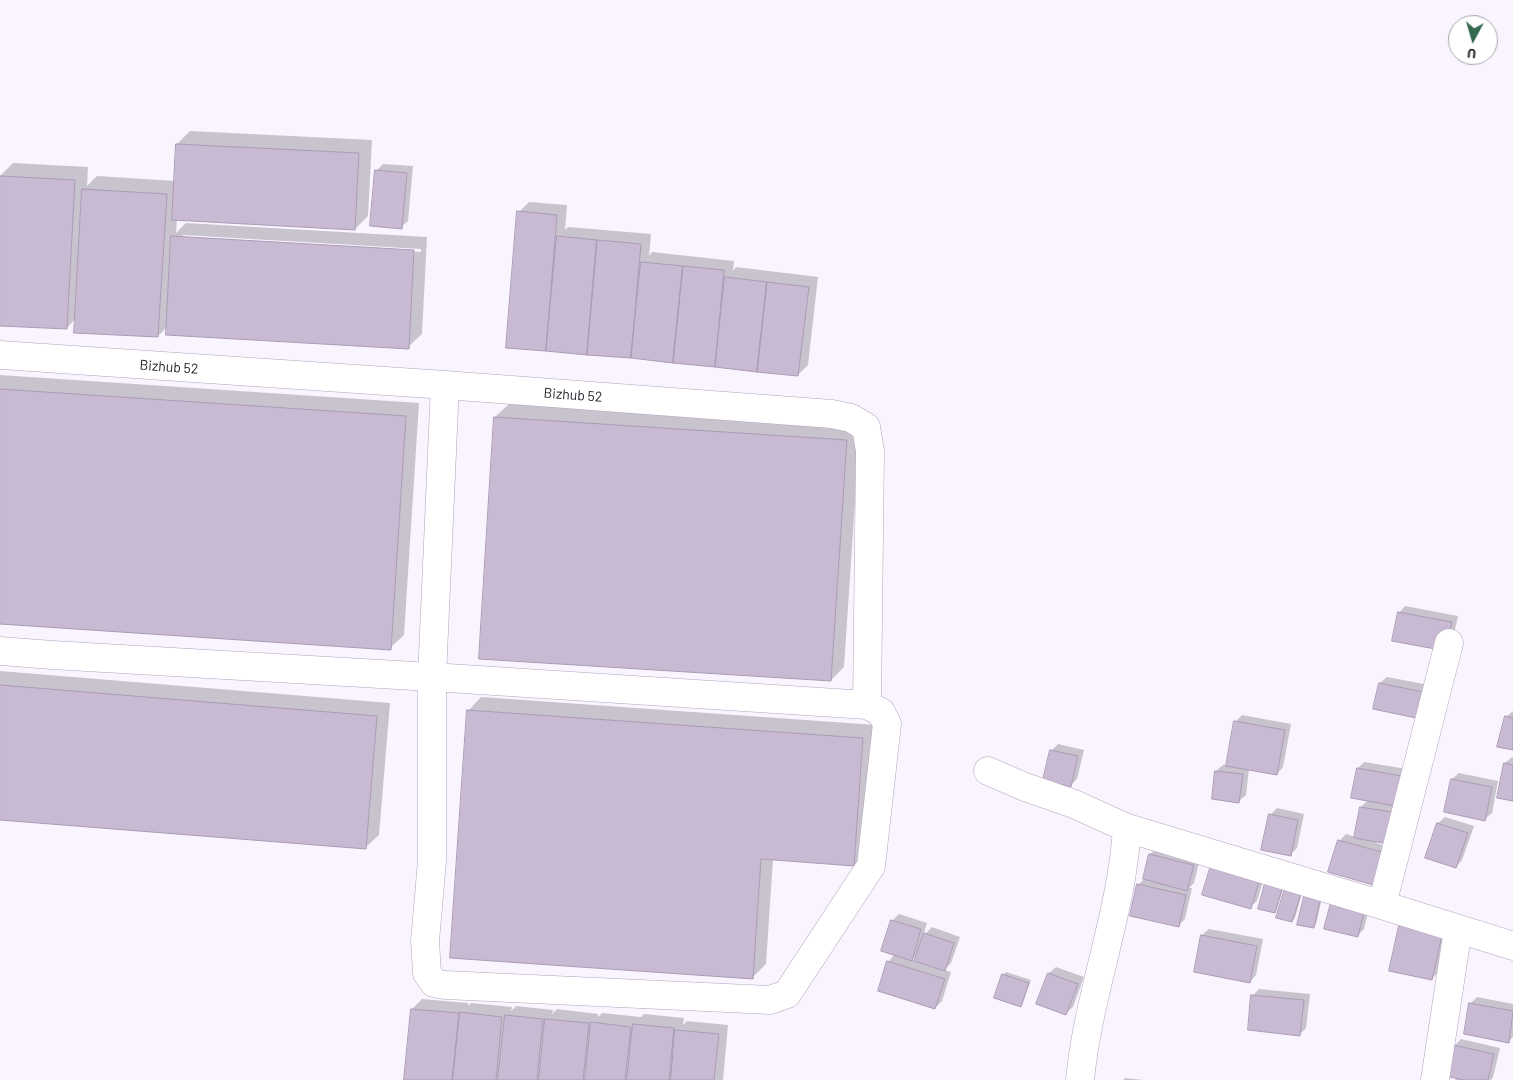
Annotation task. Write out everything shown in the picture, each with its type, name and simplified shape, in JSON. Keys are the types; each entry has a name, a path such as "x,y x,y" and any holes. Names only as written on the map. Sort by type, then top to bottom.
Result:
{"street":[{"name":"Bizhub 52","path":"0,355 445,385 832,414 851,418 866,427 870,451 867,704"},
{"path":"0,651 62,656 432,677 867,704 881,712 887,724 871,866 787,994 770,1000 445,985 434,983 427,973 425,941 432,861 432,677 445,385"},
{"path":"1382,905 1449,643"},
{"path":"988,771 1025,787 1074,804 1127,828 1513,946"},
{"path":"1080,1080 1083,1047 1122,873 1127,828"},
{"path":"1435,1080 1458,929"}],"building":[{"path":"176,144 359,153 355,230 172,220"},
{"path":"375,170 407,173 402,229 370,226"},
{"path":"0,176 75,180 67,329 0,326"},
{"path":"82,189 167,194 158,337 74,333"},
{"path":"517,211 557,215 546,351 506,348"},
{"path":"171,236 414,250 409,349 166,335"},
{"path":"557,236 597,240 587,355 546,351"},
{"path":"597,240 641,244 631,358 587,355"},
{"path":"641,262 683,266 673,363 631,358"},
{"path":"683,266 724,270 715,367 673,363"},
{"path":"725,277 767,282 757,372 715,367"},
{"path":"767,282 809,287 798,376 757,372"},
{"path":"0,389 406,416 391,650 0,624"},
{"path":"494,417 847,440 831,681 479,659"},
{"path":"1398,612 1452,622 1446,651 1392,641"},
{"path":"1379,683 1428,693 1421,719 1373,709"},
{"path":"0,685 377,716 366,849 0,820"},
{"path":"467,710 863,738 854,866 761,859 753,979 450,958"},
{"path":"1505,716 1513,718 1513,750 1497,747"},
{"path":"1234,721 1285,730 1277,775 1226,766"},
{"path":"1050,750 1078,756 1071,787 1043,780"},
{"path":"1504,763 1513,765 1513,801 1497,798"},
{"path":"1357,768 1407,777 1401,807 1351,798"},
{"path":"1215,771 1243,774 1239,803 1212,799"},
{"path":"1451,779 1492,787 1485,821 1444,812"},
{"path":"1360,807 1399,813 1394,845 1354,838"},
{"path":"1269,814 1298,820 1291,856 1261,850"},
{"path":"1437,823 1468,833 1456,868 1425,858"},
{"path":"1338,840 1389,854 1380,887 1328,872"},
{"path":"1149,854 1194,865 1187,891 1143,879"},
{"path":"1211,865 1260,878 1251,909 1202,895"},
{"path":"1266,880 1283,885 1275,913 1258,909"},
{"path":"1137,884 1186,895 1179,927 1130,916"},
{"path":"1285,888 1301,893 1292,922 1276,918"},
{"path":"1305,893 1321,896 1314,928 1297,925"},
{"path":"1332,899 1365,908 1358,937 1324,929"},
{"path":"1401,917 1444,926 1432,980 1389,971"},
{"path":"891,920 921,929 912,961 881,951"},
{"path":"924,933 954,943 945,971 914,961"},
{"path":"1201,935 1257,946 1250,983 1194,972"},
{"path":"887,961 945,979 935,1009 878,991"},
{"path":"1048,973 1078,984 1066,1015 1036,1004"},
{"path":"1002,974 1029,983 1021,1007 994,998"},
{"path":"1251,995 1304,1000 1300,1036 1248,1030"},
{"path":"1469,1003 1513,1011 1509,1043 1464,1034"},
{"path":"411,1009 459,1013 452,1080 404,1080"},
{"path":"460,1012 502,1017 496,1080 453,1080"},
{"path":"505,1015 543,1019 537,1080 498,1080"},
{"path":"545,1019 589,1023 583,1080 539,1080"},
{"path":"591,1022 631,1027 625,1080 585,1080"},
{"path":"633,1024 674,1028 669,1080 627,1080"},
{"path":"675,1030 719,1034 714,1080 671,1080"},
{"path":"1453,1045 1494,1054 1488,1080 1463,1080 1446,1076"}]}
